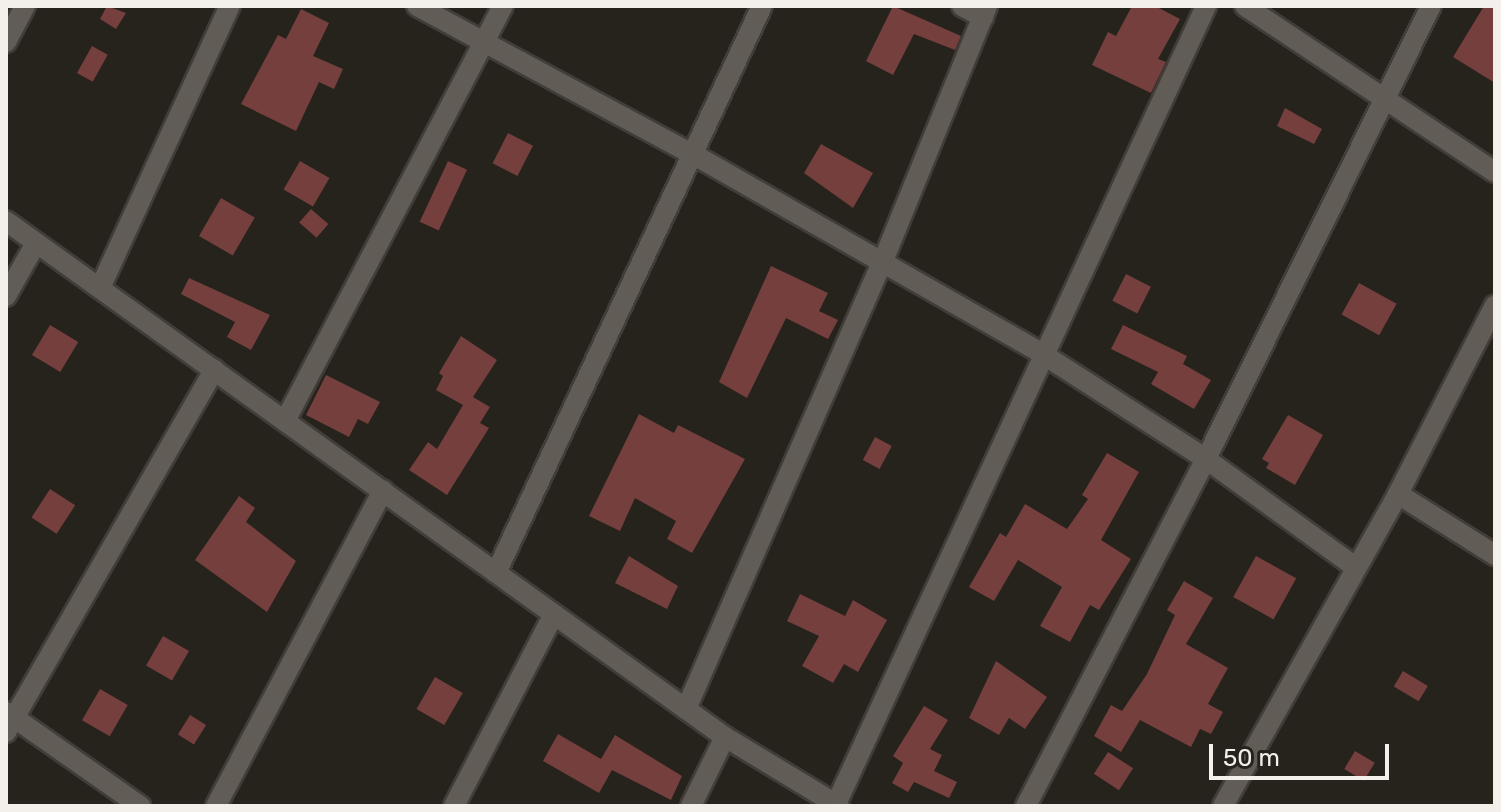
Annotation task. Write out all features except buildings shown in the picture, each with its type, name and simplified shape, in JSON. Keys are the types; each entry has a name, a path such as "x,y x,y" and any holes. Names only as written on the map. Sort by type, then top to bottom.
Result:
{"street":[{"path":"6,42 25,6"},
{"path":"100,288 230,6"},
{"path":"417,6 696,156 1041,353 1206,459 1355,567"},
{"path":"285,421 503,6"},
{"path":"496,573 696,156 762,6"},
{"path":"686,709 883,261 985,11 962,6"},
{"path":"6,221 725,737 838,805 1041,353 1130,176 1206,6"},
{"path":"1245,6 1385,102 1495,172"},
{"path":"1026,806 1206,459 1431,6"},
{"path":"6,296 36,243"},
{"path":"1223,806 1398,494 1495,305"},
{"path":"140,806 9,721 214,370"},
{"path":"216,806 383,491"},
{"path":"1398,494 1495,555"},
{"path":"454,806 554,614"},
{"path":"691,806 725,737"}]}
